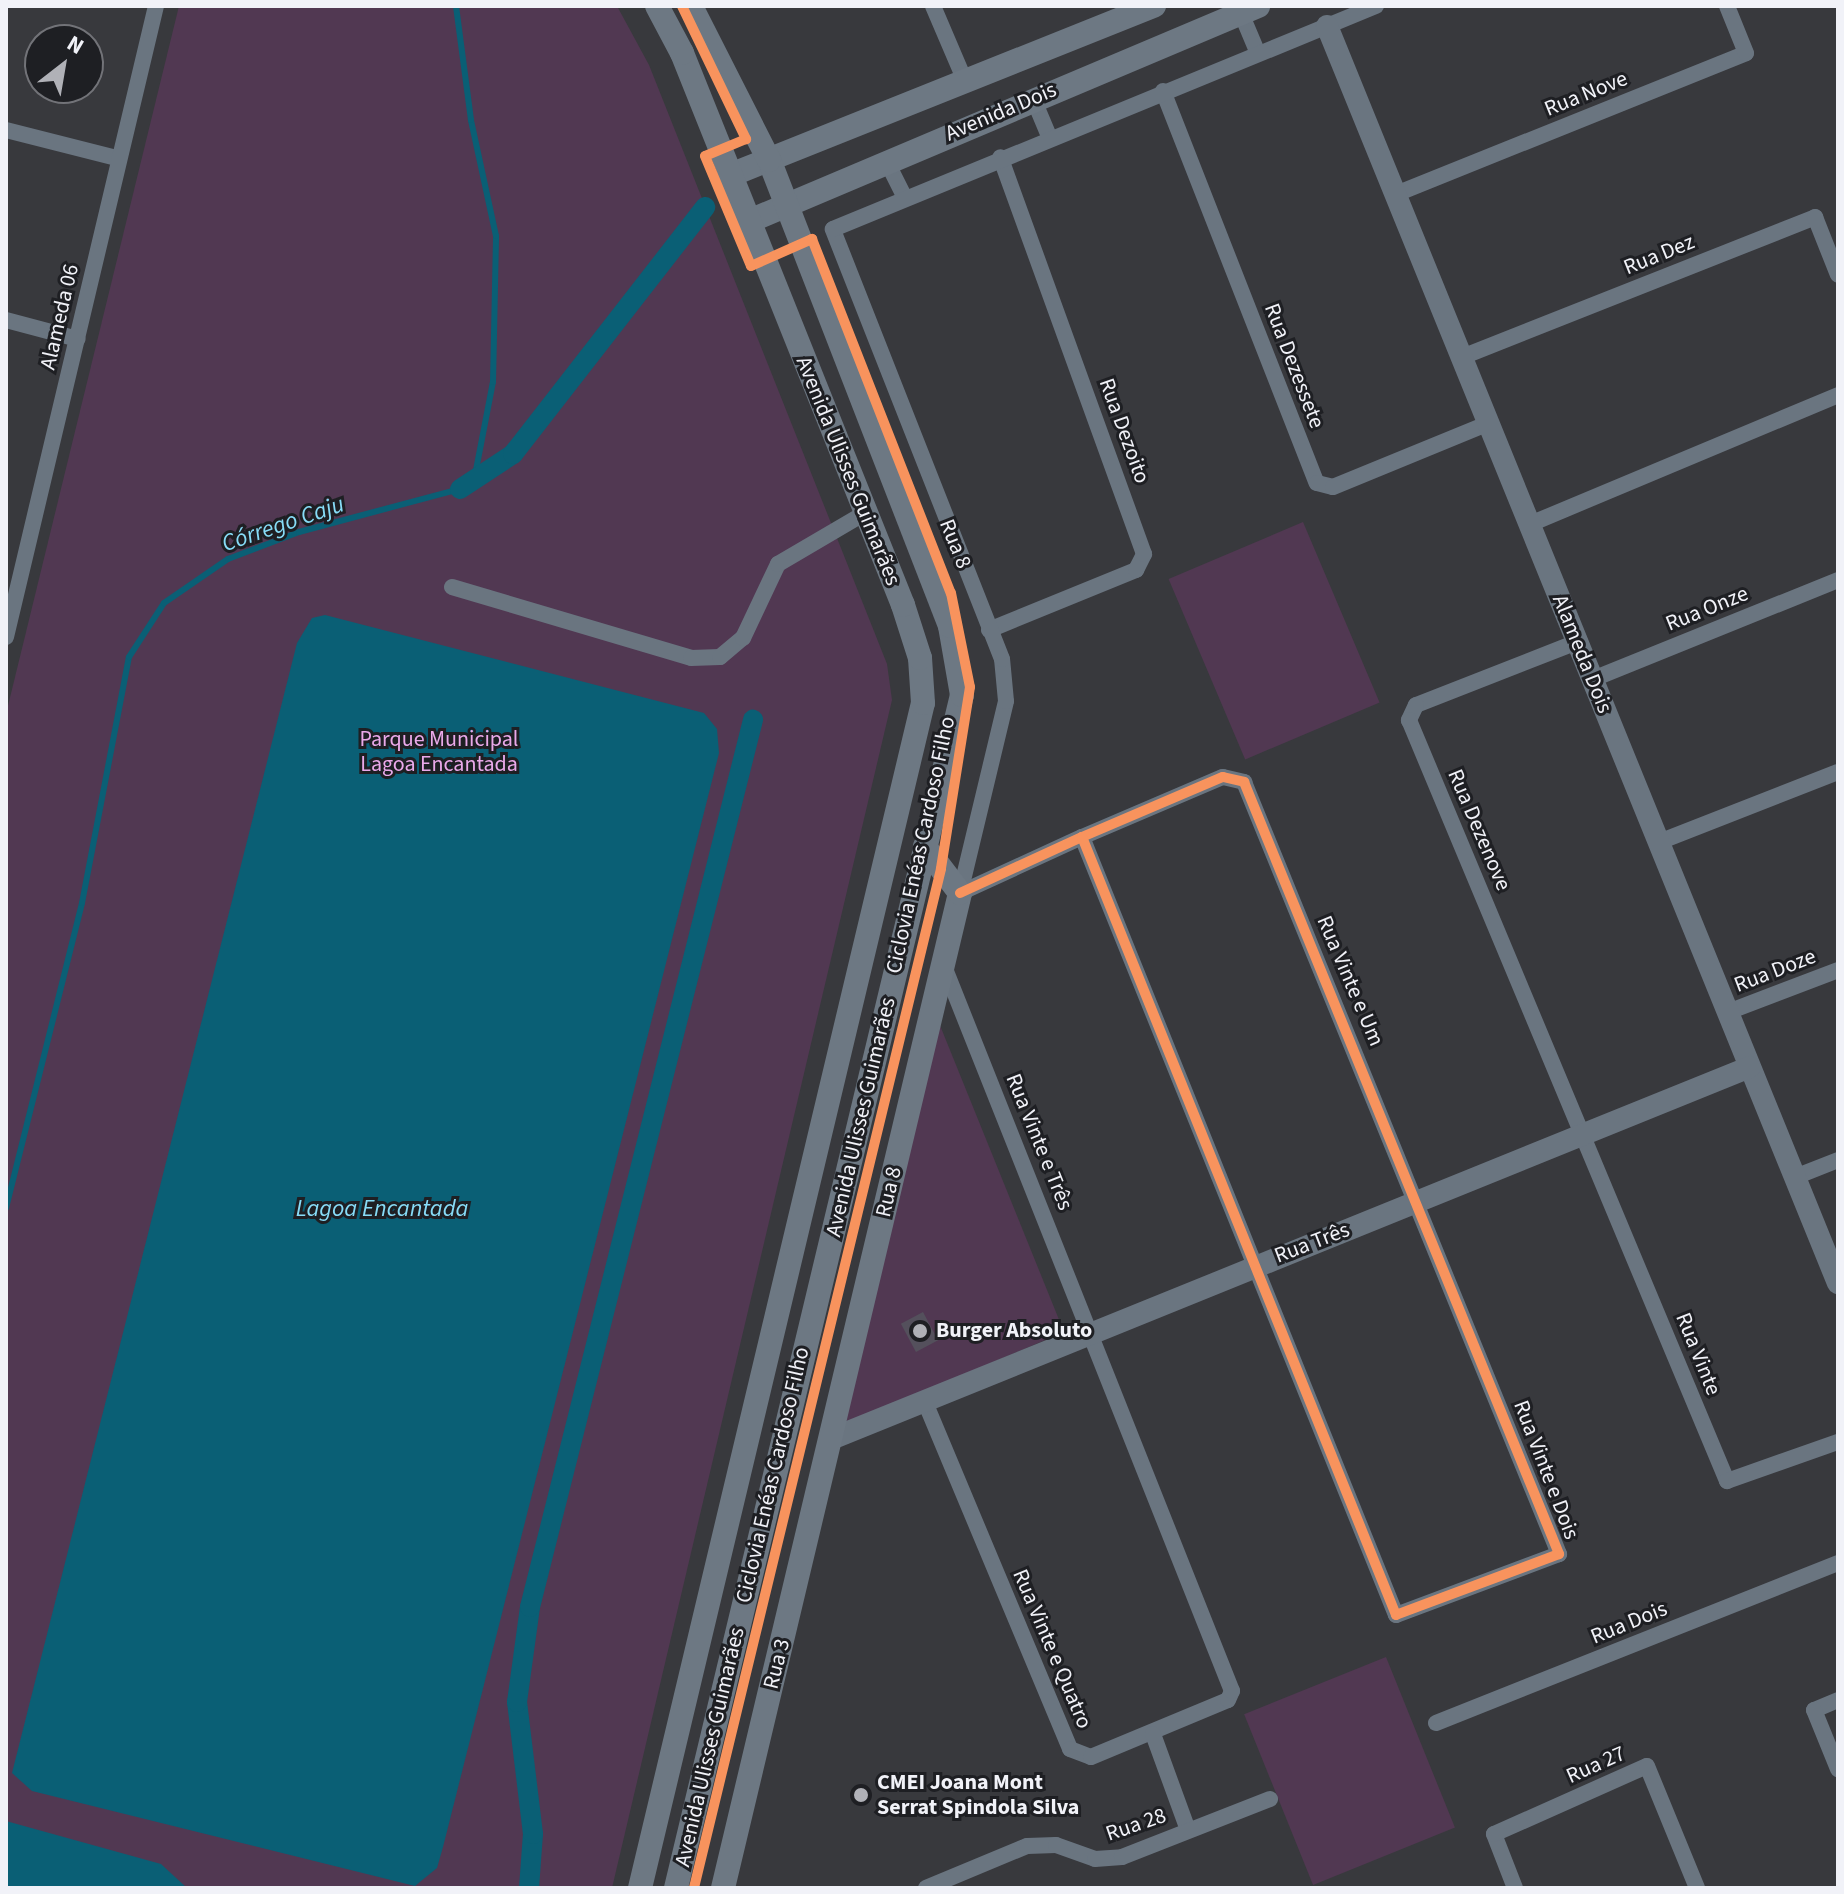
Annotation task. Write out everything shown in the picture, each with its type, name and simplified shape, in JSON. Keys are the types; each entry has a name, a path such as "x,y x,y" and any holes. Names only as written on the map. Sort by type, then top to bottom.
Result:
{"main road":[{"name":"Avenida Ulisses Guimarães","path":"640,1888 923,703 920,658 865,513 728,176 682,53 657,6"},
{"name":"Avenida Ulisses Guimarães","path":"676,1888 925,847 957,735 960,664 769,160 691,6"},
{"name":"Avenida Dois","path":"728,176 1154,6"},
{"name":"Avenida Dois","path":"747,222 886,160 1250,9"},
{"path":"925,847 960,893"},
{"name":"Rua 8","path":"831,1439 960,893"},
{"name":"Rua 3","path":"723,1888 831,1439"}],"street":[{"name":"Alameda 06","path":"6,637 78,339 117,158 156,6"},
{"path":"933,6 965,81"},
{"name":"Rua 8","path":"960,893 1006,701 1002,659 833,241 838,224 1257,51 1376,6"},
{"name":"Rua Nove","path":"1396,194 1746,53 1727,6"},
{"path":"1250,9 1257,51"},
{"name":"Alameda Dois","path":"1327,26 1838,1283"},
{"name":"Rua Dezessete","path":"1163,91 1317,483 1333,487 1489,423"},
{"path":"1033,98 1049,136"},
{"path":"6,130 117,158"},
{"name":"Rua Dezoito","path":"989,630 1136,570 1144,554 1000,157"},
{"path":"886,160 904,196"},
{"name":"Rua Dez","path":"1462,357 1815,217 1838,275"},
{"path":"6,320 78,339"},
{"path":"1530,524 1838,395"},
{"path":"452,587 691,658 720,657 743,638 778,564 865,513"},
{"name":"Rua Onze","path":"1593,679 1838,580"},
{"name":"Rua Dezenove","path":"1577,642 1416,705 1409,716 1583,1134"},
{"path":"1659,842 1838,772"},
{"name":"Rua Vinte e Um","path":"1082,837 1223,777 1239,778 1420,1202"},
{"path":"960,893 1082,837 1256,1265"},
{"name":"Rua Vinte e Três","path":"943,964 1093,1337"},
{"name":"Rua Doze","path":"1728,1012 1838,970"},
{"name":"Rua Três","path":"831,1439 1093,1337 1256,1265 1420,1202 1750,1067"},
{"name":"Rua Vinte","path":"1583,1134 1727,1481 1838,1442"},
{"path":"1795,1177 1838,1160"},
{"name":"Rua Vinte e Dois","path":"1256,1265 1396,1615 1559,1554 1420,1202"},
{"name":"Rua Vinte e Quatro","path":"925,1402 1070,1749 1091,1757 1153,1734 1221,1706 1232,1691 1093,1337"},
{"name":"Rua Dois","path":"1436,1723 1838,1563"},
{"path":"1838,1700 1814,1710 1838,1769"},
{"path":"1153,1734 1188,1830"},
{"name":"Rua 27","path":"1515,1888 1494,1834 1647,1766 1697,1888"},
{"name":"Rua 28","path":"926,1888 1027,1846 1056,1845 1108,1859 1270,1799"}],"green space":[{"name":"Parque Municipal Lagoa Encantada","path":"179,6 617,6 649,65 887,664 892,700 612,1888 6,1888 6,714"},
{"path":"1303,522 1380,702 1245,759 1169,579"},
{"path":"937,1018 1064,1332 845,1425"},
{"path":"1386,1657 1455,1828 1313,1885 1244,1714"}],"water":[{"name":"Lagoa Encantada","path":"325,615 704,713 717,729 719,753 443,1847 437,1868 415,1886 32,1791 12,1773 297,643 312,618"},
{"path":"6,1821 161,1864 187,1888 6,1888"}],"building":[{"name":"Burger Absoluto","path":"923,1312 938,1340 916,1352 901,1324"}],"waterway":[{"name":"Córrego Caju","path":"6,1208 82,903 129,657 164,603 228,559 299,532 460,489 476,470 493,382 496,236 471,120 456,6"},
{"path":"460,489 513,454 705,207"},
{"path":"529,1888 533,1834 517,1702 530,1607 753,720"}],"cycle path":[{"name":"Ciclovia Enéas Cardoso Filho","path":"682,6 746,139 705,156 751,266 812,239 951,593 970,687 941,869 694,1888"},
{"path":"960,893 1082,837 1223,777 1244,782 1559,1554 1396,1615 1082,837"}],"place":[{"name":"Burger Absoluto","path":"920,1331"},
{"name":"CMEI Joana Mont Serrat Spindola Silva","path":"861,1795"}]}
